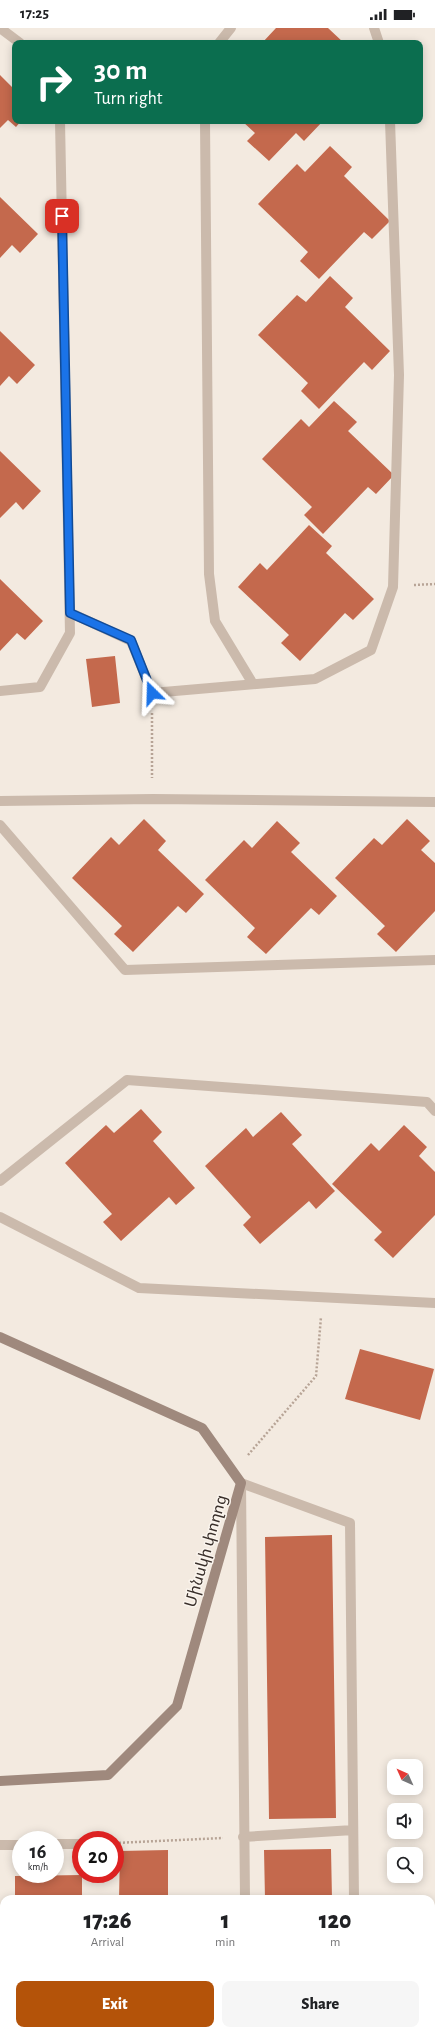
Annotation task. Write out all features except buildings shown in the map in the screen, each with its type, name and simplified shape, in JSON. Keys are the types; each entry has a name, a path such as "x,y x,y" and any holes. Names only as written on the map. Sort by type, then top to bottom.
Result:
{"main road":[{"name":"Մինսկի փողոց","path":"0,1337 202,1428 240,1483 177,1706 108,1775 0,1781"}],"lane":[{"path":"0,28 16,40"},
{"path":"221,40 231,28"},
{"path":"374,28 378,40"},
{"path":"0,691 40,687 70,634 60,124"},
{"path":"205,124 209,574 215,621 253,684"},
{"path":"70,613 131,640 152,693 315,678 371,650 393,591 399,375 390,124"},
{"path":"0,801 153,799 435,802"},
{"path":"0,825 125,970 435,960"},
{"path":"0,1181 127,1080 427,1102 435,1110"},
{"path":"0,1217 139,1288 323,1297 433,1305 435,1295"},
{"path":"245,1895 240,1483 350,1522 354,1895"},
{"path":"243,1837 354,1830"},
{"path":"0,1845 12,1844"}],"path":[{"path":"152,693 153,799"},
{"path":"233,1472 316,1376 323,1297"},
{"path":"124,1843 243,1837"}],"route":[{"path":"62,216 70,613 131,640 152,693"}]}
